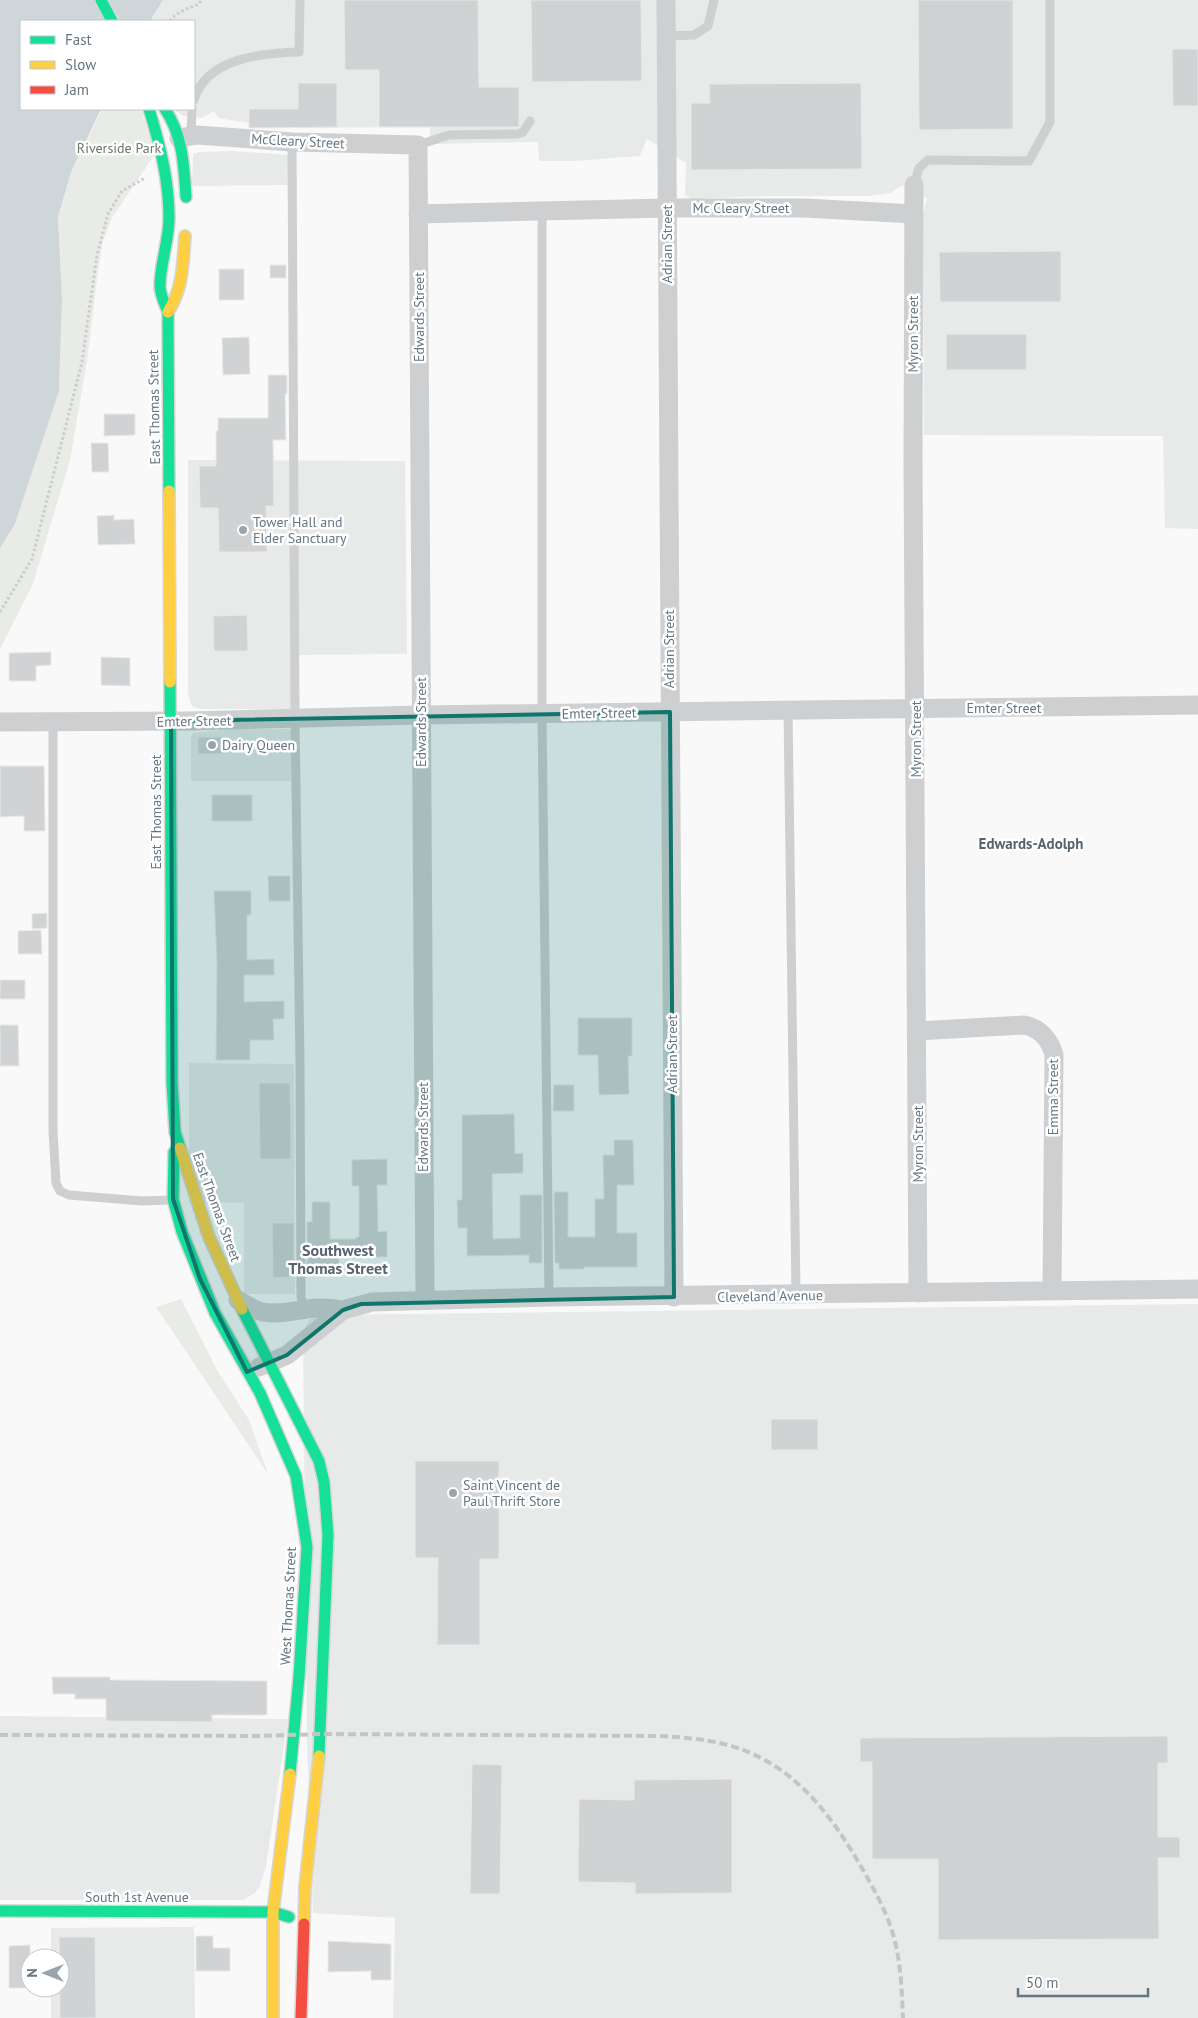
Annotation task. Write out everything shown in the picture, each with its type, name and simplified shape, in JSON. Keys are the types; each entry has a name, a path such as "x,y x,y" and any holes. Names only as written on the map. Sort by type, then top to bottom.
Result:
{"main road":[{"path":"101,0 111,20"},
{"name":"East Thomas Street","path":"149,110 161,150 167,180 169,218 160,293 168,312 172,1083 175,1132 186,1173 209,1237 238,1300"},
{"path":"166,110 185,137 186,208"},
{"name":"East Thomas Street","path":"168,312 180,292 186,225"},
{"name":"West Thomas Street","path":"175,1132 172,1180 173,1199 188,1248 206,1293 227,1337 260,1393 296,1476 307,1547 291,1770 273,1912 273,2018"},
{"path":"238,1300 319,1461 324,1482 328,1535 321,1734 304,1887 301,2018"},
{"name":"South 1st Avenue","path":"0,1911 273,1912"},
{"path":"273,1912 290,1917 293,1922 301,2018"}],"street":[{"name":"Adrian Street","path":"666,0 674,1297"},
{"name":"McCleary Street","path":"185,137 418,145"},
{"name":"Edwards Street","path":"418,145 425,1300"},
{"name":"Myron Street","path":"914,184 918,1293"},
{"name":"Mc Cleary Street","path":"418,214 667,208 805,208 914,214"},
{"name":"Emter Street","path":"0,722 171,721 542,713 1198,706"},
{"name":"Emma Street","path":"917,1030 1024,1025 1037,1030 1052,1045 1054,1054 1052,1291"},
{"name":"Cleveland Avenue","path":"247,1372 287,1355 343,1310 372,1302 549,1297 674,1297 1198,1289"},
{"name":"Cleveland Avenue","path":"238,1300 261,1312 278,1314 304,1309 332,1308 343,1310"}],"lane":[{"path":"195,98 201,84 224,67 257,55 299,52 300,0"},
{"path":"666,36 694,35 708,26 714,0"},
{"path":"914,184 919,168 928,160 1029,161 1050,122 1050,0"},
{"path":"185,137 192,110"},
{"path":"418,145 444,136 517,134 523,132 530,121"},
{"path":"292,142 295,718 301,1296 304,1309"},
{"path":"542,211 542,713 549,1297"},
{"path":"788,710 796,1295"},
{"path":"53,722 53,1131 56,1183 60,1191 69,1196 142,1201 173,1199"}],"path":[{"path":"171,20 185,10 199,4 201,0"},
{"path":"0,612 32,559 82,362 96,255 108,214 122,192 151,176"}],"highlighted area":[{"path":"670,712 674,1297 361,1304 343,1310 287,1355 247,1372 200,1279 173,1199 171,721"}],"shaded area":[{"path":"0,0 163,0 151,20 20,20 20,110 101,110 71,172 58,217 62,299 59,391 15,524 0,548"},
{"path":"163,0 1198,0 1198,529 1165,528 1163,436 924,435 923,215 927,198 903,185 890,193 867,196 763,196 691,199 685,194 686,163 647,139 640,156 576,161 539,161 538,142 430,144 430,127 249,128 249,123 218,118 214,111 202,118 183,116 174,110 195,110 195,20 151,20"},
{"path":"233,151 289,155 289,185 192,186 193,154"},
{"path":"188,460 405,461 407,654 291,655 291,709 201,709 193,707 188,693"},
{"path":"235,729 291,729 291,781 191,781 191,738 193,733"},
{"path":"189,1063 294,1064 295,1294 244,1294 244,1203 189,1202"},
{"path":"1198,1304 1198,2018 393,2018 395,1918 313,1913 307,1742 303,1331 310,1319 321,1315"},
{"path":"0,1716 288,1719 266,1866 260,1886 255,1893 243,1900 0,1900"},
{"path":"194,1927 195,2018 51,2018 51,1998 70,1998 70,1948 51,1948 51,1928"}],"green space":[{"name":"Riverside Park","path":"102,110 141,110 155,154 112,218 103,241 87,361 70,460 33,584 0,649 0,548 15,524 59,391 62,299 58,217 71,172"},
{"path":"181,1299 217,1370 249,1420 268,1474 156,1307"}],"building":[{"path":"344,0 478,0 479,87 519,87 519,127 379,127 379,70 345,70"},
{"path":"531,0 641,0 642,81 532,82"},
{"path":"918,0 1013,0 1013,129 919,130"},
{"path":"1172,49 1198,49 1198,106 1173,106"},
{"path":"298,83 337,83 337,127 249,128 249,109 298,109"},
{"path":"861,83 862,169 691,170 691,103 710,103 709,84"},
{"path":"1061,251 1061,302 940,302 939,252"},
{"path":"270,265 286,265 286,278 270,278"},
{"path":"219,269 244,269 244,300 219,300"},
{"path":"946,334 1027,334 1026,370 946,370"},
{"path":"249,337 250,374 223,375 222,338"},
{"path":"268,375 287,375 287,394 285,394 286,440 273,440 274,506 266,506 267,552 219,552 218,508 200,508 199,466 216,466 218,418 268,418"},
{"path":"104,414 135,414 135,435 104,436"},
{"path":"91,443 108,443 109,472 92,472"},
{"path":"114,515 114,520 134,519 135,544 98,545 97,516"},
{"path":"247,615 248,651 214,651 213,616"},
{"path":"51,652 51,665 36,666 36,681 9,681 9,653"},
{"path":"101,657 130,658 130,686 101,685"},
{"name":"Dairy Queen","path":"198,737 226,737 227,754 198,754"},
{"path":"0,766 44,766 45,831 24,831 24,816 0,817"},
{"path":"212,795 252,795 252,821 212,821"},
{"path":"268,876 290,876 290,901 269,901"},
{"path":"214,891 251,891 251,915 247,915 247,960 274,959 274,975 244,975 244,1002 284,1001 284,1019 273,1019 274,1040 250,1040 250,1060 216,1060 217,963"},
{"path":"47,913 47,928 32,929 32,914"},
{"path":"41,930 42,954 18,954 18,931"},
{"path":"0,980 25,980 25,999 0,999"},
{"path":"578,1018 632,1018 632,1056 628,1056 629,1094 599,1095 598,1055 578,1055"},
{"path":"0,1025 18,1025 19,1066 0,1066"},
{"path":"259,1083 290,1083 291,1159 260,1159"},
{"path":"554,1085 574,1085 574,1111 553,1111"},
{"path":"514,1114 515,1154 523,1153 523,1173 492,1174 493,1239 520,1238 520,1195 542,1195 542,1263 529,1263 529,1255 467,1256 467,1228 458,1228 457,1200 462,1200 462,1115"},
{"path":"614,1140 633,1140 634,1185 617,1185 617,1233 637,1233 637,1267 559,1269 559,1263 555,1263 554,1192 568,1192 568,1237 595,1237 595,1199 604,1199 603,1155 614,1155"},
{"path":"387,1159 387,1185 377,1185 378,1232 387,1231 387,1257 339,1257 339,1265 307,1265 307,1222 312,1222 312,1202 330,1202 330,1239 356,1239 356,1237 359,1237 359,1186 352,1186 352,1160"},
{"path":"272,1223 294,1223 294,1277 273,1278"},
{"path":"771,1419 818,1419 818,1450 771,1450"},
{"path":"415,1461 499,1461 499,1559 480,1559 480,1645 437,1645 438,1558 415,1558"},
{"path":"52,1677 110,1677 110,1680 267,1681 267,1715 212,1715 212,1722 106,1721 106,1699 75,1699 75,1694 53,1694"},
{"path":"1168,1736 1168,1763 1158,1763 1158,1837 1180,1837 1180,1858 1158,1858 1159,1939 938,1940 938,1859 872,1859 872,1762 860,1762 860,1738"},
{"path":"472,1764 502,1765 500,1894 470,1894"},
{"path":"732,1779 732,1893 635,1894 635,1883 578,1882 579,1799 634,1800 634,1780"},
{"path":"196,1936 213,1936 213,1948 230,1948 230,1971 196,1971"},
{"path":"59,1937 95,1937 96,2018 60,2018 60,1998 70,1998 70,1948 59,1948"},
{"path":"328,1941 391,1944 391,1980 371,1980 371,1971 328,1972"},
{"path":"30,1945 30,1948 20,1948 20,1988 9,1988 9,1946"}],"railway":[{"path":"0,1735 660,1736 699,1739 735,1747 777,1767 808,1793 822,1808 857,1859 880,1902 894,1937 898,1955 903,2018"}],"traffic: fast":[{"path":"101,0 111,20"},
{"path":"149,110 163,163 169,204 169,227 161,269 160,286 168,312 169,491"},
{"path":"166,110 176,130 182,152 186,197"},
{"path":"170,682 172,1083 175,1132 180,1148"},
{"path":"174,1152 173,1199 182,1232 215,1313 260,1393 296,1476 307,1547 299,1677 290,1774"},
{"path":"242,1309 319,1461 324,1482 328,1535 319,1756"},
{"path":"0,1911 273,1912 289,1917"}],"traffic: slow":[{"path":"168,312 177,294 183,266 185,236"},
{"path":"169,491 170,682"},
{"path":"180,1148 209,1237 242,1309"},
{"path":"304,1924 305,1887 319,1756"},
{"path":"273,2018 273,1912 290,1774"}],"traffic: jam":[{"path":"301,2018 304,1924"}],"place":[{"name":"Tower Hall and Elder Sanctuary","path":"243,530"},
{"name":"Dairy Queen","path":"212,745"},
{"name":"Saint Vincent de Paul Thrift Store","path":"453,1493"}],"district":[{"name":"Edwards-Adolph","path":"1031,843"},
{"name":"Southwest Thomas Street","path":"338,1259"}]}
